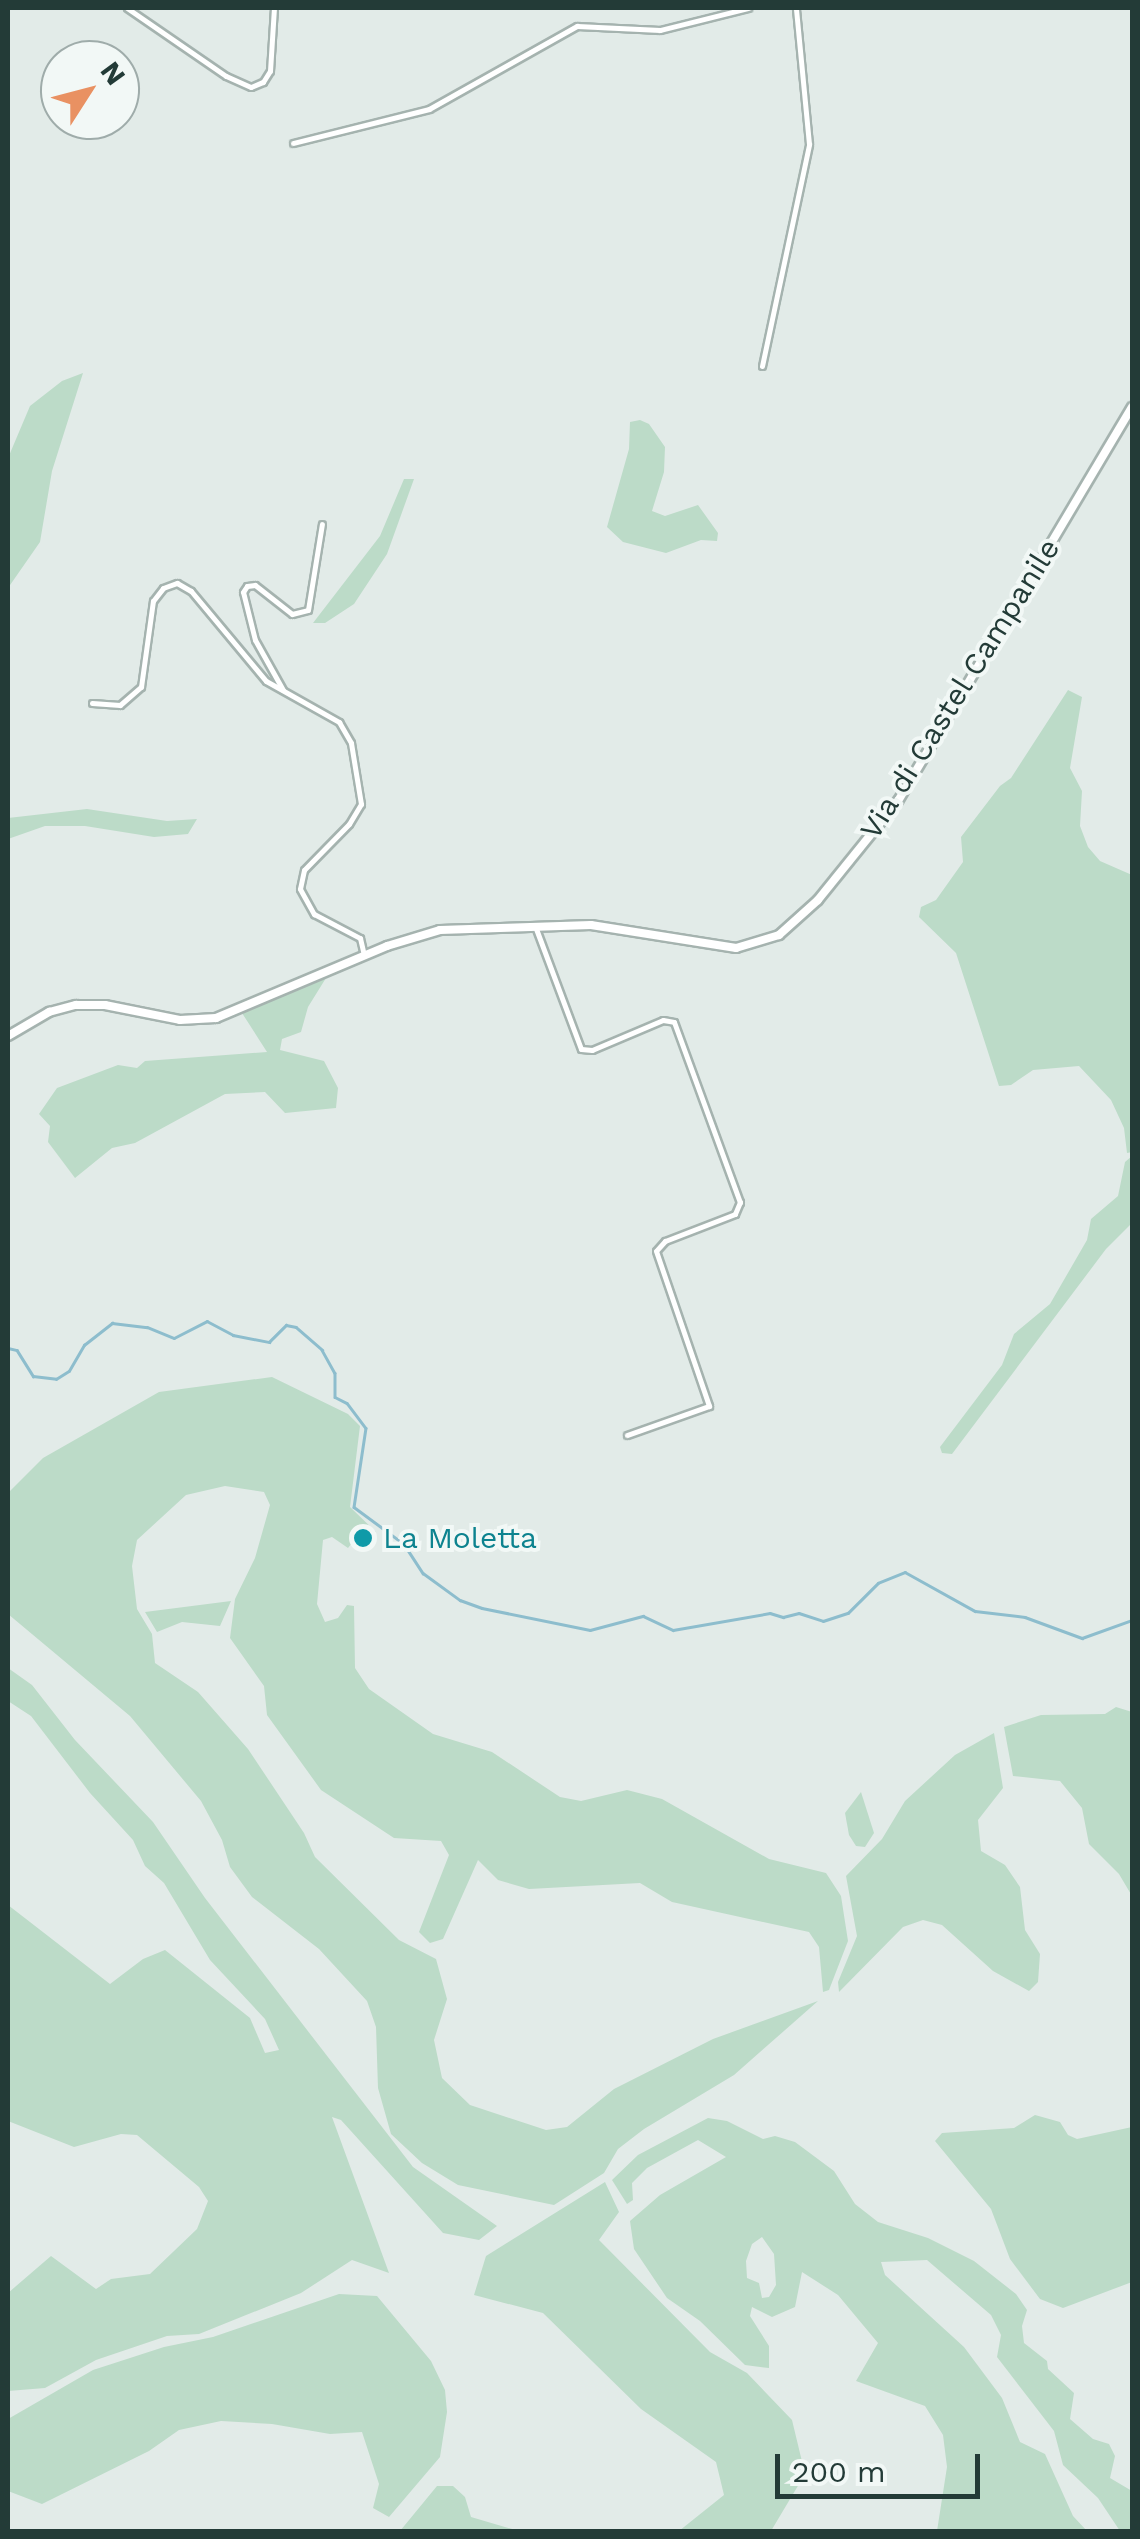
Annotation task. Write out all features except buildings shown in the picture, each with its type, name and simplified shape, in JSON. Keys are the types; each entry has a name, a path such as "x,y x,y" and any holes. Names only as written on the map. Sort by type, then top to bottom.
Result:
{"street":[{"path":"128,8 231,78 251,87 263,82 270,71 274,8"},
{"path":"293,143 430,108 573,28 592,24 660,30 748,8"},
{"path":"762,366 810,139 796,8"},
{"name":"Via di Castel Campanile","path":"8,1036 49,1012 76,1004 110,1006 180,1020 216,1018 364,956 440,930 604,926 739,948 767,941 793,926 898,801 1132,407"},
{"path":"288,696 261,653 243,592 246,586 255,585 287,611 305,612 312,601 322,524"},
{"path":"92,702 120,704 141,688 152,604 160,591 177,582 191,591 258,674 288,696 335,718 351,743 361,785 360,807 344,831 306,868 300,886 305,904 316,916 360,938 364,956"},
{"path":"535,926 581,1048 592,1050 665,1019 675,1024 740,1202 733,1215 664,1241 656,1252 710,1406 627,1435"}],"green space":[{"path":"83,373 52,471 40,542 8,588 8,458 30,406 62,381"},
{"path":"640,420 649,424 665,447 664,472 652,511 665,516 698,505 718,533 717,541 701,540 666,553 623,542 607,527 629,449 630,422"},
{"path":"404,479 414,479 387,554 354,604 325,623 313,623 380,536"},
{"path":"1068,690 1082,697 1070,768 1082,791 1080,826 1088,847 1100,861 1132,875 1132,1152 1127,1153 1124,1128 1111,1100 1079,1066 1033,1070 1011,1085 999,1086 956,953 919,917 921,907 936,900 963,862 961,837 1000,786 1011,778"},
{"path":"87,809 167,821 197,819 188,834 154,837 85,826 45,826 8,839 8,818"},
{"path":"326,978 308,1007 301,1032 282,1039 280,1050 324,1061 338,1088 336,1108 285,1113 265,1092 225,1094 135,1143 112,1148 75,1178 48,1142 50,1126 39,1114 57,1088 118,1065 137,1068 145,1061 267,1052 242,1013"},
{"path":"1132,1156 1132,1223 1106,1249 952,1454 942,1453 940,1447 1002,1365 1014,1334 1050,1304 1087,1240 1091,1219 1118,1196 1125,1162"},
{"path":"272,1377 348,1414 360,1426 350,1507 376,1532 363,1529 348,1548 332,1537 323,1540 317,1604 325,1622 338,1618 347,1605 354,1606 355,1668 369,1689 433,1734 492,1752 560,1797 581,1801 627,1790 662,1799 769,1859 826,1873 841,1896 848,1941 829,1990 823,1992 819,1947 809,1932 672,1902 640,1883 529,1889 498,1880 478,1860 443,1939 430,1943 419,1932 449,1855 441,1841 394,1838 321,1790 267,1715 264,1686 230,1638 235,1599 255,1558 270,1505 264,1492 225,1486 186,1495 137,1540 132,1566 137,1609 152,1634 155,1663 198,1692 248,1749 304,1833 315,1857 399,1940 436,1959 447,1999 434,2040 442,2078 470,2105 546,2130 567,2127 614,2089 713,2039 818,2001 734,2075 644,2129 618,2149 604,2173 554,2205 458,2185 422,2163 391,2134 378,2088 376,2027 367,2001 319,1949 252,1897 230,1867 222,1840 201,1801 130,1716 8,1614 8,1493 43,1458 159,1392"},
{"path":"231,1601 220,1626 182,1622 157,1632 145,1612"},
{"path":"8,1668 32,1685 75,1740 153,1822 205,1898 413,2167 497,2226 479,2240 443,2233 341,2120 332,2117 389,2273 352,2260 301,2293 199,2334 167,2336 96,2360 45,2388 8,2391 8,2293 51,2256 96,2289 111,2279 150,2274 197,2229 208,2201 199,2187 137,2135 121,2134 74,2147 8,2121 8,1905 110,1984 143,1959 165,1950 250,2018 265,2053 279,2050 265,2019 210,1960 164,1883 145,1866 133,1840 90,1793 31,1716 8,1701"},
{"path":"1116,1707 1132,1712 1132,1896 1119,1874 1089,1844 1082,1808 1060,1781 1013,1776 1004,1727 1041,1715 1105,1714"},
{"path":"994,1733 1003,1788 978,1820 981,1851 1005,1865 1020,1887 1025,1930 1040,1954 1038,1982 1029,1991 993,1971 942,1925 923,1920 903,1927 839,1992 838,1982 857,1936 846,1876 882,1839 905,1801 955,1755"},
{"path":"861,1792 874,1833 865,1847 856,1846 849,1835 845,1813"},
{"path":"1035,2115 1060,2122 1068,2135 1077,2139 1132,2127 1132,2282 1063,2308 1040,2299 1010,2259 991,2209 935,2141 942,2133 1014,2128"},
{"path":"708,2118 727,2121 763,2139 775,2136 795,2142 834,2171 855,2204 878,2222 928,2238 974,2261 1016,2294 1027,2310 1022,2326 1024,2343 1047,2361 1048,2369 1074,2393 1070,2419 1093,2439 1109,2444 1115,2456 1110,2478 1132,2491 1132,2531 1120,2531 1098,2498 1063,2465 1054,2431 997,2357 1001,2335 991,2315 927,2260 881,2262 885,2275 964,2347 1002,2398 1020,2442 1045,2454 1073,2516 1087,2531 937,2531 947,2467 943,2435 925,2406 856,2381 878,2343 838,2295 802,2272 795,2307 772,2317 752,2307 750,2316 769,2346 769,2368 745,2365 700,2321 667,2298 634,2249 630,2221 660,2195 726,2157 698,2140 647,2168 632,2183 633,2200 627,2204 612,2180 638,2155","holes":["762,2237 774,2254 776,2285 769,2297 762,2298 759,2283 747,2278 746,2261 752,2244"]},
{"path":"605,2182 619,2212 599,2240 710,2352 747,2373 792,2420 805,2474 771,2531 679,2531 724,2495 716,2462 641,2409 543,2313 474,2295 486,2256"},
{"path":"339,2294 377,2296 431,2361 445,2390 447,2412 440,2457 389,2517 373,2508 379,2484 362,2432 330,2434 272,2424 221,2421 179,2430 149,2451 42,2504 8,2491 8,2419 93,2370 164,2347 213,2337"},
{"path":"437,2486 453,2486 465,2497 471,2517 519,2531 400,2531"}],"waterway":[{"path":"8,1348 17,1350 33,1376 56,1379 69,1371 84,1345 112,1323 147,1327 174,1338 207,1321 233,1335 269,1342 286,1325 296,1327 322,1350 335,1373 335,1397 347,1403 366,1428 354,1507 404,1544 423,1573 460,1600 482,1608 590,1630 643,1616 673,1630 770,1613 783,1617 799,1613 823,1621 848,1613 878,1583 905,1572 975,1611 1025,1617 1082,1638 1132,1620"}],"place":[{"name":"La Moletta","path":"363,1538"}]}
